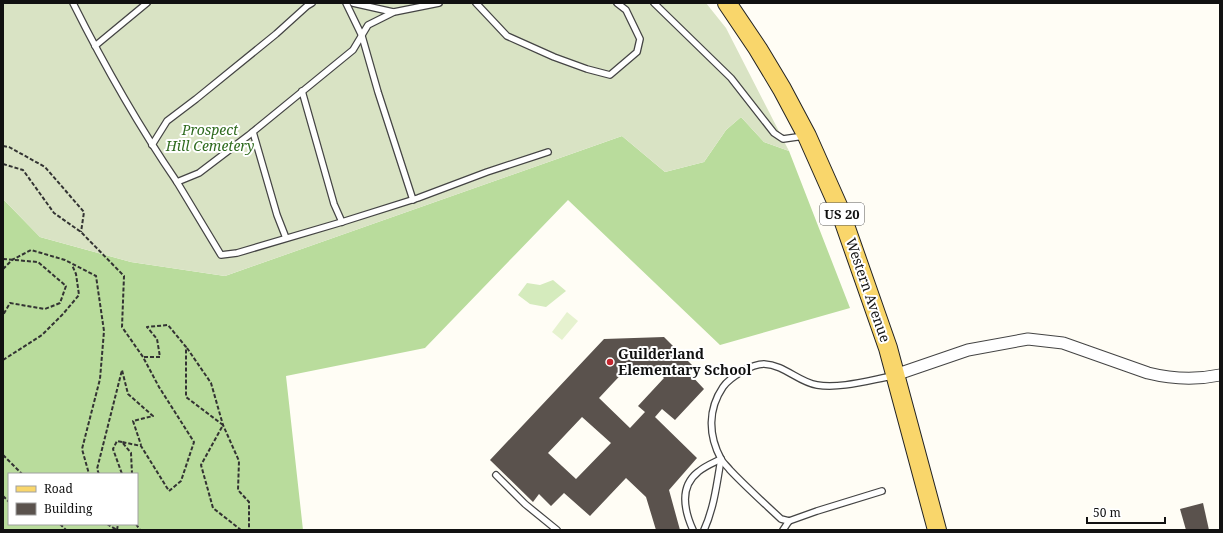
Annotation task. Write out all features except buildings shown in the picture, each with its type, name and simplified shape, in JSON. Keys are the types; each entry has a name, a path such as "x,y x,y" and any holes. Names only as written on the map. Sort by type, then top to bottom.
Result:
{"main road":[{"name":"Western Avenue","path":"727,3 758,49 807,136 840,208 888,348 936,530"}],"street":[{"path":"895,375 968,350 1028,339 1063,343 1163,377 1186,378 1220,375"}],"lane":[{"path":"73,3 133,115 177,182 221,255 237,253 413,200 487,172 548,152"},
{"path":"95,46 147,3"},
{"path":"152,145 167,121 276,34 312,3"},
{"path":"346,3 362,36 378,92 413,200"},
{"path":"353,3 394,12"},
{"path":"177,182 198,173 253,132 302,92 353,50 368,25 394,12 439,3"},
{"path":"476,3 508,36 554,57 587,69 610,75 637,52 640,39 626,10 617,3"},
{"path":"654,3 731,78 774,133 783,139 807,136"},
{"path":"302,92 334,204 342,222"},
{"path":"253,132 277,215 286,238"},
{"path":"789,522 781,519 736,477 721,459 710,426 713,406 717,396 726,383 741,371 763,364 778,366 817,385 836,385 895,375"},
{"path":"693,530 684,502 686,487 697,472 721,459"},
{"path":"704,530 708,522 714,498 721,459"},
{"path":"496,475 525,504 557,530"},
{"path":"783,530 789,522 817,511 882,491"}],"path":[{"path":"3,146 9,147 45,167 84,212 81,232"},
{"path":"3,164 23,170 54,213 81,232 124,276 122,327 143,357 159,387 194,442 181,482 169,491 141,446 133,421 153,416 128,394 122,370 97,469 99,473"},
{"path":"3,269 12,260 31,250 65,260 96,276 104,331 100,379 82,449 89,473"},
{"path":"3,259 38,262 66,286 60,303 45,310 10,304 3,315"},
{"path":"3,360 42,335 79,295 76,274 71,264"},
{"path":"143,357 160,357 157,339 147,327 168,325 186,347 211,383 223,425 239,461 238,490 249,502 249,530"},
{"path":"186,347 186,397 223,425"},
{"path":"223,425 201,465 212,508 241,530"},
{"path":"122,473 113,449 117,441 141,446"},
{"path":"122,442 131,453 132,473"},
{"path":"3,455 21,473"}],"green space":[{"name":"Prospect Hill Cemetery","path":"3,3 706,3 726,28 789,151 764,142 741,117 726,130 704,162 665,172 622,136 225,276 131,262 40,237 3,199"},
{"path":"741,117 764,142 789,151 850,308 720,345 568,200 425,348 286,376 303,530 3,530 3,199 40,237 131,262 225,276 622,136 665,172 704,162 726,130"},
{"path":"553,280 566,291 546,307 530,304 518,295 527,283 540,285"},
{"path":"567,312 578,321 562,340 552,332"}],"place":[{"name":"Guilderland Elementary School","path":"610,362"}]}
